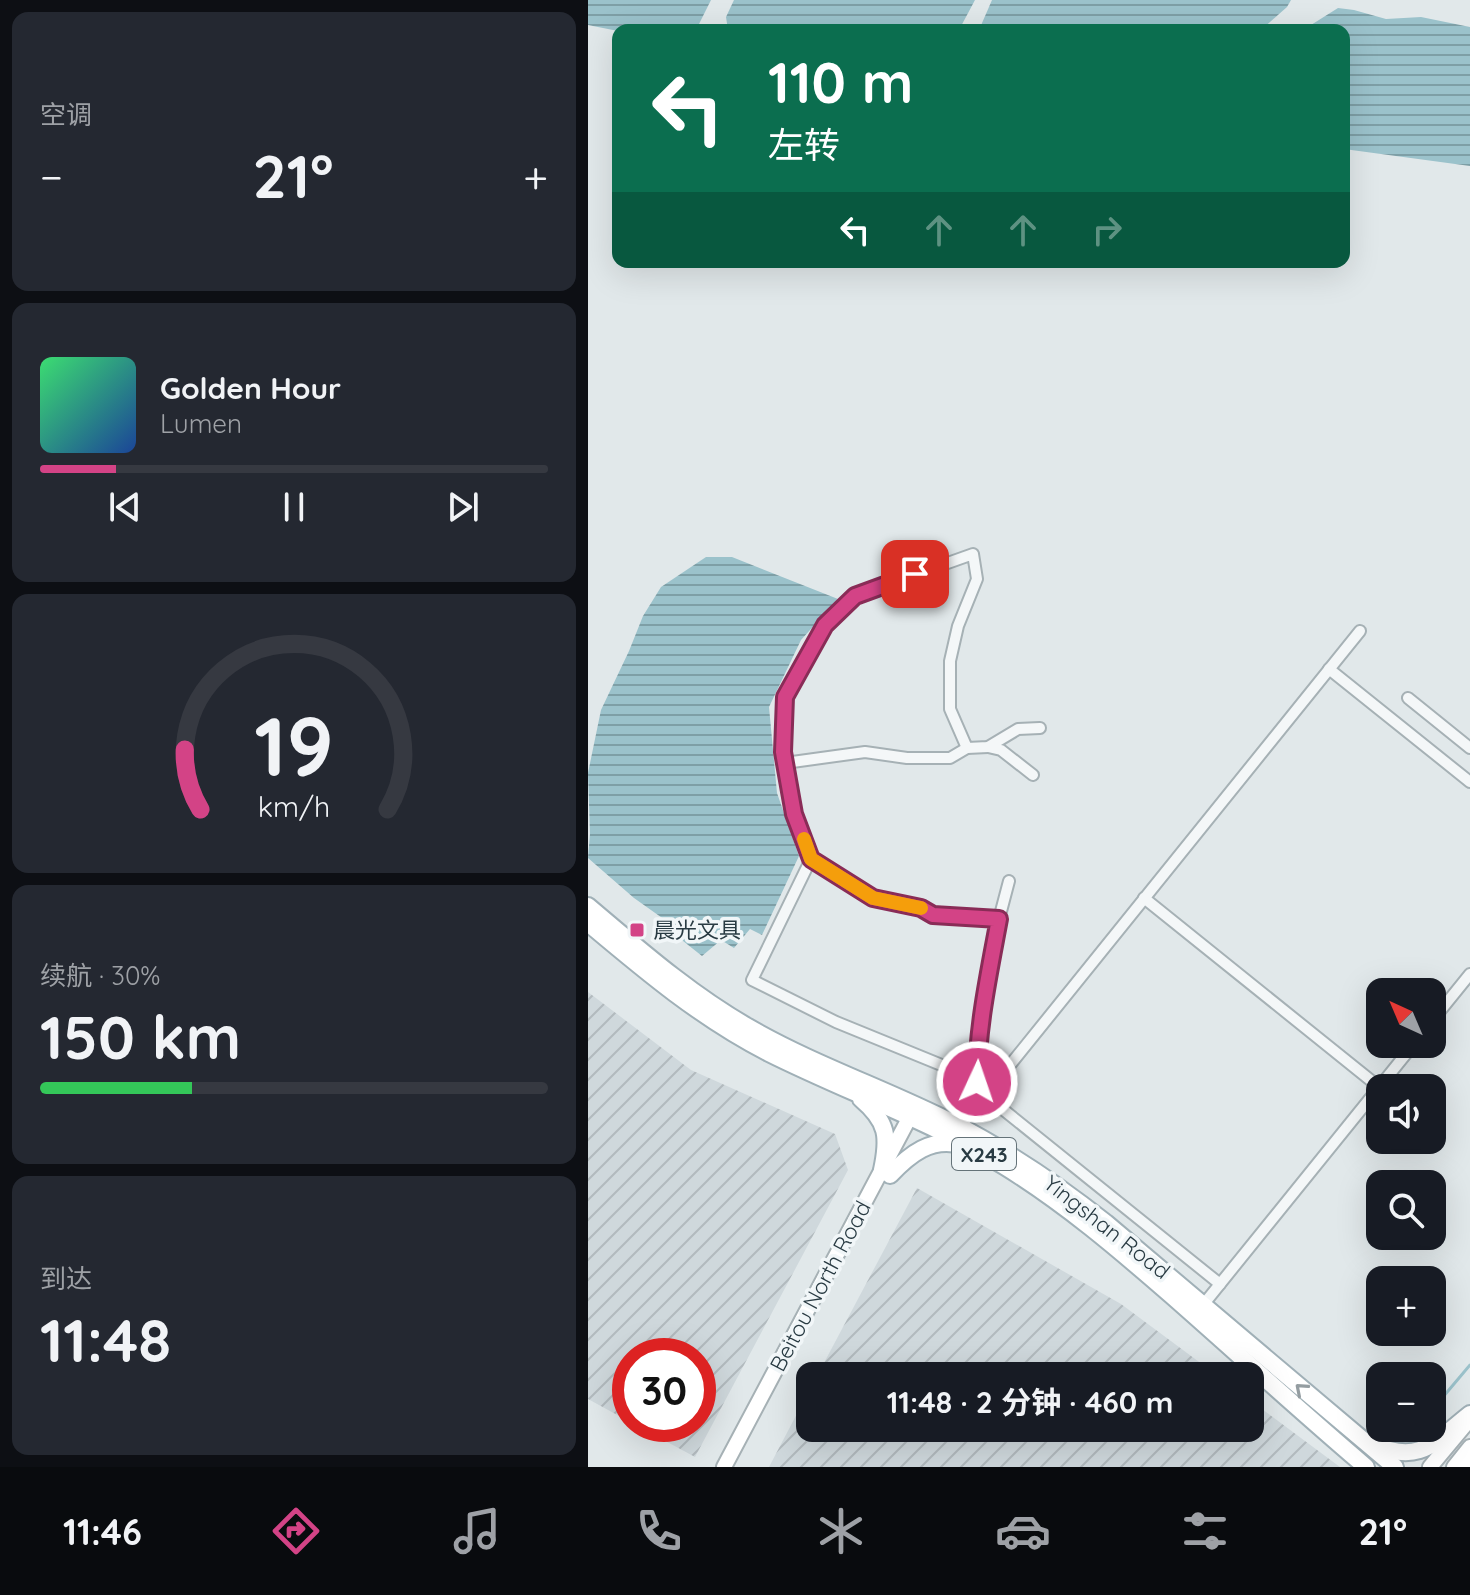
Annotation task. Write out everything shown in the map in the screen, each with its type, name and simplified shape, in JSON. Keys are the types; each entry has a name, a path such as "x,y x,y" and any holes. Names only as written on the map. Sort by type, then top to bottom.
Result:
{"main road":[{"name":"Yingshan Road","path":"588,906 673,977 718,1009 917,1113 1056,1200 1098,1233 1366,1467"},
{"name":"Yingshan Road","path":"588,923 665,987 712,1020 768,1052 847,1089 960,1127 1064,1190 1395,1467"},
{"path":"847,1089 871,1107 884,1125 886,1173"},
{"name":"Beitou North Road","path":"734,1467 917,1113"},
{"path":"886,1173 929,1145 953,1143 976,1149"},
{"name":"Beitou North Road","path":"724,1467 886,1173"},
{"path":"1361,1440 1396,1453 1418,1451 1470,1416"},
{"path":"1430,1467 1470,1416"},
{"path":"1340,1445 1357,1467"},
{"path":"1454,1467 1470,1447"},
{"path":"1464,1467 1470,1457"}],"street":[{"path":"967,748 950,709 950,661 958,626 977,579 973,554 855,596 825,625 785,697 783,752 794,814 811,859 873,898 921,908 933,915 999,919"},
{"path":"960,1127 1360,631"},
{"path":"1329,669 1470,782"},
{"path":"1408,698 1470,748"},
{"path":"988,747 1018,729 1040,728"},
{"path":"785,763 865,752 907,758 950,758 967,748 988,747 1001,750 1033,775"},
{"path":"811,859 752,980 836,1022 977,1082 985,1095 1220,1284"},
{"path":"977,1082 988,978 1009,881"},
{"path":"1144,898 1366,1077"},
{"path":"1446,1004 1470,974"},
{"path":"1390,1074 1403,1058"},
{"path":"1203,1305 1366,1103"}],"shaded area":[{"path":"588,992 691,1070 835,1134 848,1170 716,1418 716,1338 612,1338 612,1412 588,1399"},
{"path":"917,1188 1121,1304 1199,1362 824,1362"},
{"path":"1264,1410 1340,1467 769,1467 796,1416 796,1442 1264,1442"},
{"path":"667,1442 703,1442 695,1457"}],"water":[{"path":"588,0 711,0 699,24 612,24 612,30 588,25"},
{"path":"734,0 975,0 962,24 727,24 726,17"},
{"path":"992,0 1291,0 1268,24 982,24"},
{"path":"1338,8 1386,19 1421,17 1470,27 1470,166 1350,150 1350,24 1313,24"},
{"path":"706,557 732,557 838,599 801,640 769,707 777,793 799,856 762,935 750,929 734,948 721,940 702,956 678,937 682,932 634,898 588,858 588,773 601,710 643,616 661,587"}],"waterway":[{"path":"1446,1393 1470,1365"}],"slow traffic":[{"path":"804,839 811,859 873,898 921,908"}],"place":[{"name":"晨光文具","path":"637,930"}],"route":[{"path":"915,574 855,596 825,625 785,697 783,752 794,814 811,859 873,898 921,908 933,915 999,919 988,978 977,1082"}]}
